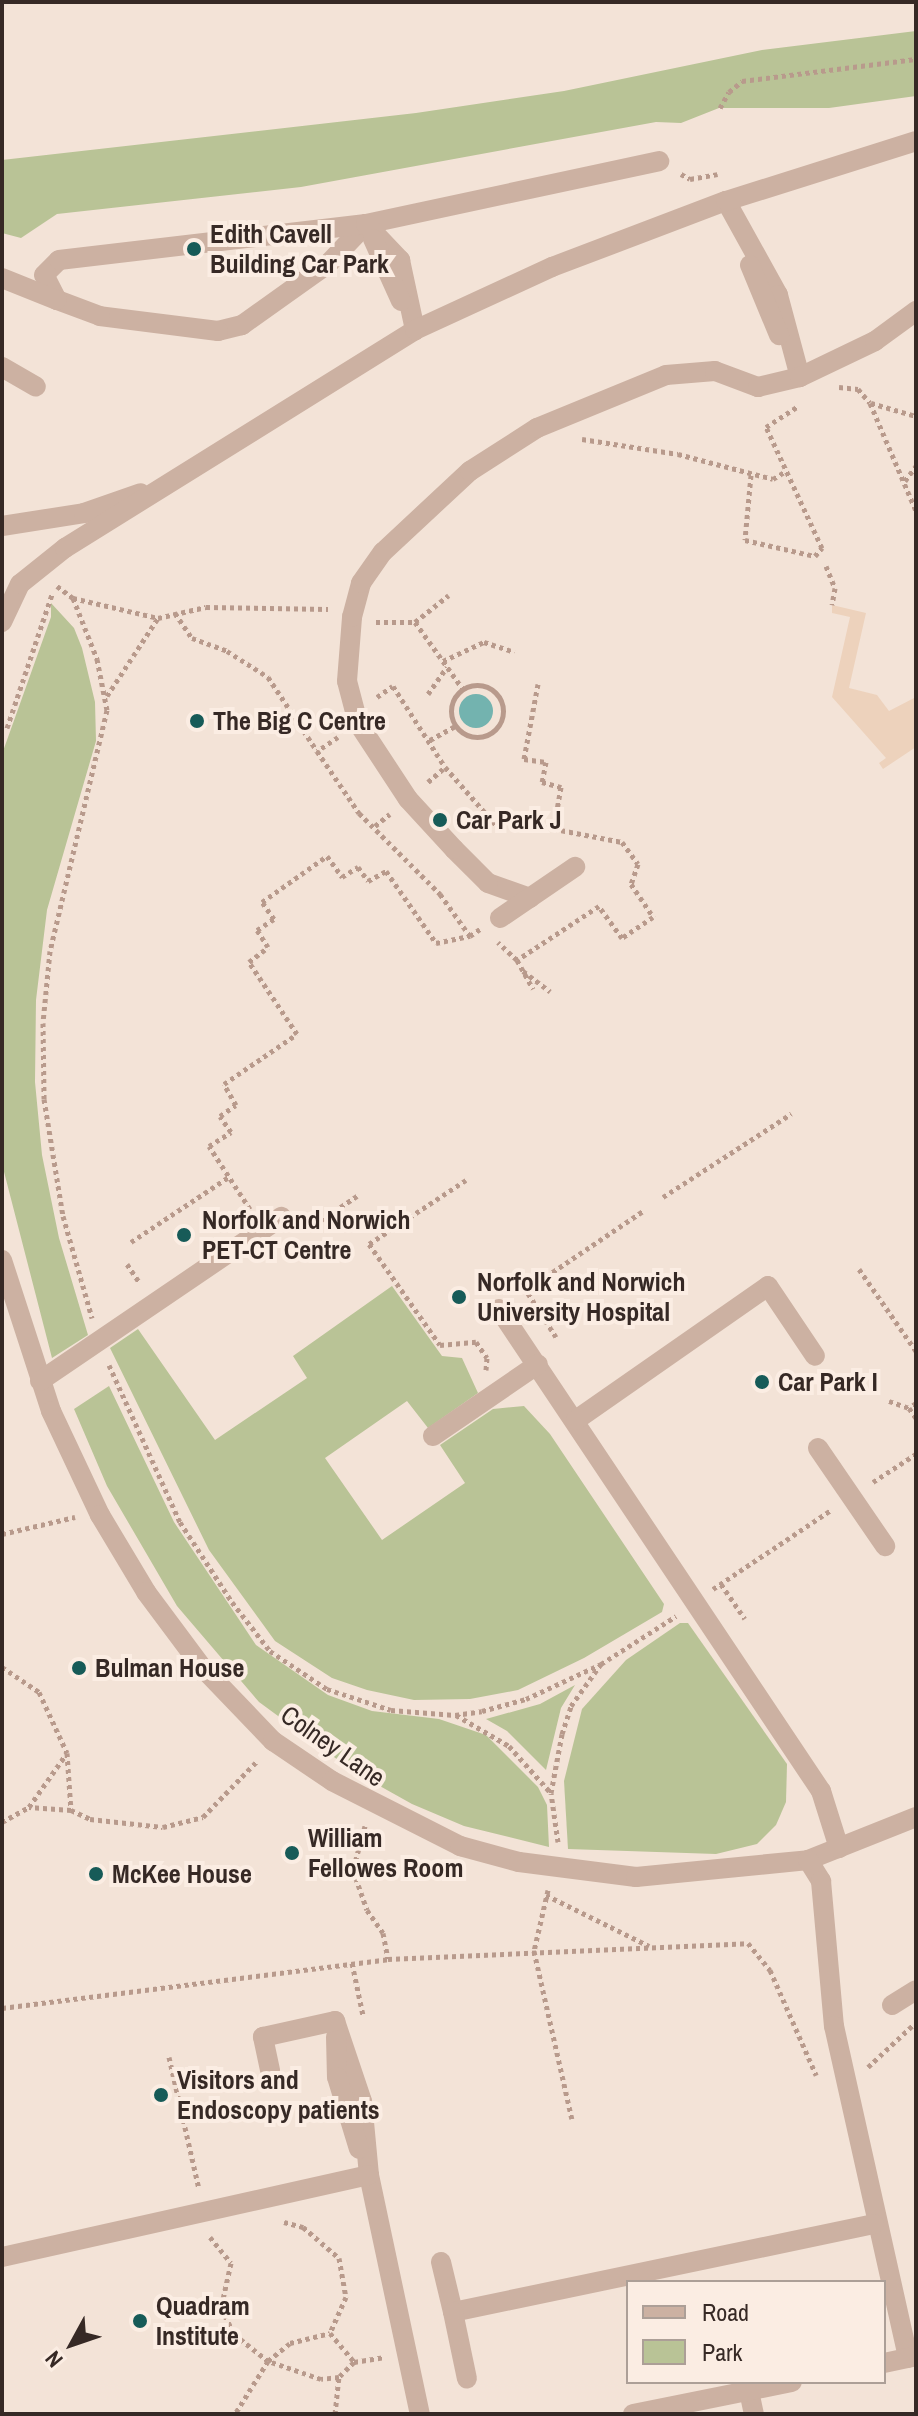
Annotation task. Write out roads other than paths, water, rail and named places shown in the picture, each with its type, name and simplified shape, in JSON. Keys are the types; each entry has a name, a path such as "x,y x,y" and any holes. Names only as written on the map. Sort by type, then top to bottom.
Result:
{"street":[{"path":"2,622 20,584 35,571 169,482 415,330 552,267 735,198 916,141"},
{"path":"57,300 44,275 59,260 366,224 659,161"},
{"path":"735,198 764,303 800,377"},
{"path":"366,224 400,260 415,330"},
{"path":"2,278 100,316 218,331 242,325 329,263 366,224"},
{"path":"530,898 488,883 408,799 358,723 347,681 352,617 361,583 394,541 470,471 537,428 666,375 715,371 758,387 800,377 875,341 916,311"},
{"path":"2,367 36,387"},
{"path":"2,526 84,513 169,482"},
{"path":"500,918 575,867"},
{"path":"40,1381 281,1217"},
{"name":"Colney Lane","path":"2,1260 40,1381 100,1515 146,1592 202,1667 273,1741 368,1803 460,1846 555,1868 636,1877 808,1860 916,1817"},
{"path":"576,1420 768,1286 815,1356"},
{"path":"499,1309 821,1791 839,1848"},
{"path":"433,1436 538,1364"},
{"path":"818,1448 885,1546"},
{"path":"808,1860 821,1881 834,2026 874,2224 912,2357 886,2363"},
{"path":"270,2070 263,2037 335,2021 343,2106 369,2175 420,2414"},
{"path":"2,2257 369,2175"},
{"path":"453,2312 874,2224"},
{"path":"441,2262 467,2379"},
{"path":"633,2414 782,2384"},
{"path":"749,2391 754,2414"}],"water":[{"path":"476,694 488,699 493,711 488,723 476,728 464,723 459,711 464,699"}],"place":[{"name":"Edith Cavell Building Car Park","path":"194,249"},
{"name":"The Big C Centre","path":"197,721"},
{"name":"Car Park J","path":"440,820"},
{"name":"Norfolk and Norwich PET-CT Centre","path":"184,1235"},
{"name":"Norfolk and Norwich University Hospital","path":"459,1297"},
{"name":"Car Park I","path":"762,1382"},
{"name":"Bulman House","path":"79,1668"},
{"name":"William Fellowes Room","path":"292,1853"},
{"name":"McKee House","path":"96,1874"},
{"name":"Visitors and Endoscopy patients","path":"161,2095"},
{"name":"Quadram Institute","path":"140,2321"}]}
